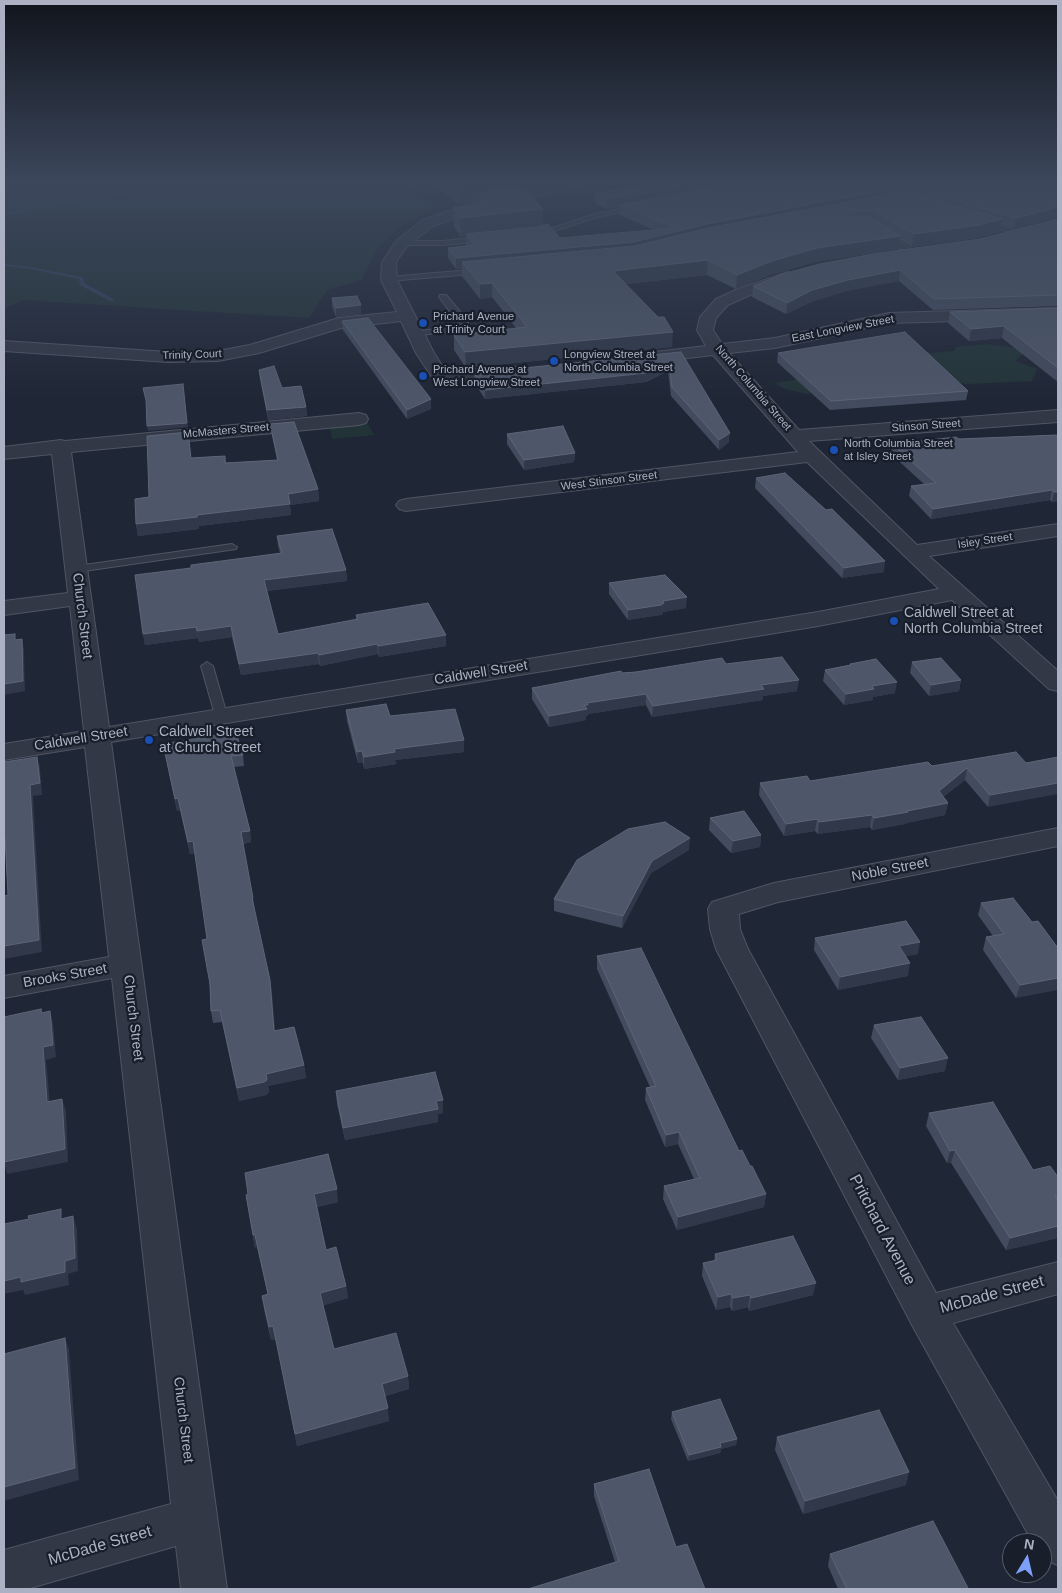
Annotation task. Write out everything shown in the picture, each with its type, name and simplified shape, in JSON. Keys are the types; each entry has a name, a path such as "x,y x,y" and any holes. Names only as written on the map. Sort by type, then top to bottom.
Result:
{"street":[{"path":"392,257 389,262 389,279 416,334 441,378 530,369"},
{"name":"North Columbia Street","path":"800,274 776,280 722,302 708,317 705,330 718,350 812,456 912,552 1058,684"},
{"name":"East Longview Street","path":"628,360 775,343 889,318 986,314 1058,314"},
{"name":"Trinity Court","path":"4,346 168,357 218,356 253,349 338,323 407,316"},
{"name":"Stinson Street","path":"795,436 1058,416"},
{"name":"McMasters Street","path":"4,453 61,446 359,419"},
{"name":"Church Street","path":"61,446 204,1589"},
{"name":"West Stinson Street","path":"406,505 812,456"},
{"name":"Isley Street","path":"912,552 1058,530"},
{"path":"4,608 78,584"},
{"name":"Caldwell Street","path":"4,752 799,622 958,592"},
{"name":"Noble Street","path":"723,909 774,893 1058,837"},
{"name":"Pritchard Avenue","path":"723,909 725,929 732,949 926,1313 1058,1543"},
{"name":"Brooks Street","path":"4,987 126,964"},
{"name":"McDade Street","path":"926,1313 1058,1278"},
{"name":"McDade Street","path":"4,1573 196,1519"}],"lane":[{"path":"389,279 490,270"},
{"path":"416,334 464,326 465,323 443,297"},
{"path":"78,584 232,548"},
{"path":"207,666 221,715"}],"shaded area":[{"path":"4,257 373,257 361,280 327,290 309,318 23,300 4,309"},
{"path":"986,344 1058,353 1021,355 1016,361 1037,369 1032,381 966,384 954,381 826,390 807,394 785,389 774,383 807,378 912,350 932,353 954,351 956,347"},
{"path":"368,424 374,435 332,439 330,427"}],"building":[{"path":"512,257 785,257 737,275 708,260 613,271 658,317 664,317 673,332 465,352 454,335 527,327 492,283 480,284 462,262"},
{"path":"855,257 1058,257 1058,295 934,299 900,270 848,280 812,290 787,303 753,286 783,274"},
{"path":"357,296 361,305 336,308 332,298"},
{"path":"1058,308 1058,368 1004,326 971,329 950,312"},
{"path":"368,318 431,399 407,410 342,321"},
{"path":"905,332 968,391 831,401 778,353"},
{"path":"681,352 730,433 719,440 672,387 669,362 646,373 485,390 474,373"},
{"path":"274,366 282,388 301,386 306,407 267,410 259,370"},
{"path":"183,384 187,423 147,426 146,400 143,388"},
{"path":"294,422 318,489 288,494 290,504 136,524 135,499 149,497 147,436 188,432 191,458 225,456 225,463 278,460 270,424"},
{"path":"563,426 575,453 524,460 507,434"},
{"path":"1058,435 1058,492 1052,490 933,509 911,486 936,483 892,444 956,437 959,439"},
{"path":"785,473 826,510 832,509 885,561 844,568 756,478"},
{"path":"332,529 346,570 264,580 278,634 358,619 356,615 428,603 446,635 378,646 377,644 319,655 318,653 239,664 231,626 197,631 196,627 143,634 135,575 191,568 191,565 282,553 277,536"},
{"path":"665,575 687,597 663,601 664,603 661,605 628,610 609,583"},
{"path":"15,634 15,640 22,639 23,681 4,684 4,635"},
{"path":"782,657 799,680 761,685 764,689 653,706 646,694 587,703 588,705 584,705 587,709 549,716 532,688 621,671 622,673 636,672 722,658 726,664"},
{"path":"941,658 961,680 931,685 912,662"},
{"path":"876,659 897,682 872,686 874,689 846,694 825,670 850,664"},
{"path":"386,704 390,716 455,709 464,740 394,749 395,752 364,757 362,751 357,752 346,710"},
{"path":"236,732 243,755 231,756 250,831 241,832 252,898 270,980 274,1031 294,1027 304,1065 266,1074 267,1080 264,1082 237,1088 220,1010 211,1011 210,984 202,940 207,939 193,841 188,842 178,798 175,799 163,744"},
{"path":"1016,752 1026,763 1058,757 1058,783 990,795 967,768 939,791 948,803 874,818 872,815 819,822 817,819 786,824 760,783 807,776 810,781 928,762 932,766"},
{"path":"37,757 40,783 30,785 39,940 4,946 4,896 8,895 4,837 4,762"},
{"path":"744,811 761,835 733,841 710,818"},
{"path":"665,822 690,838 652,861 623,916 554,899 577,860 628,829"},
{"path":"1013,898 1032,922 1038,921 1058,948 1058,978 1020,985 986,937 1004,934 981,903"},
{"path":"906,921 920,942 899,946 910,963 840,977 815,938"},
{"path":"641,948 739,1151 742,1150 766,1194 678,1217 664,1186 700,1178 679,1132 666,1135 646,1088 656,1086 597,956"},
{"path":"41,1009 42,1013 50,1011 53,1045 43,1047 47,1102 62,1099 65,1149 4,1162 4,1017"},
{"path":"921,1017 948,1058 900,1068 874,1025"},
{"path":"435,1072 443,1100 436,1101 438,1109 343,1128 336,1091"},
{"path":"993,1102 1033,1170 1050,1166 1058,1177 1058,1196 1055,1196 1058,1201 1058,1226 1010,1238 955,1150 950,1151 929,1113"},
{"path":"328,1154 337,1189 314,1194 326,1250 336,1247 346,1286 320,1293 334,1349 396,1333 408,1376 382,1384 388,1408 295,1434 273,1326 269,1327 262,1296 268,1294 255,1235 253,1235 246,1195 248,1194 245,1173"},
{"path":"61,1209 61,1219 73,1216 75,1258 65,1261 65,1272 21,1282 21,1277 4,1281 4,1224 29,1219 28,1216"},
{"path":"793,1236 816,1283 751,1298 750,1295 733,1298 731,1294 718,1297 703,1263 717,1260 715,1254"},
{"path":"65,1338 75,1468 4,1487 4,1354"},
{"path":"720,1399 737,1439 720,1443 721,1447 689,1455 672,1412"},
{"path":"879,1410 909,1472 805,1501 777,1437"},
{"path":"649,1469 676,1547 687,1544 705,1589 528,1589 619,1561 594,1484"},
{"path":"933,1521 968,1588 847,1589 830,1554"}],"waterway":[{"path":"4,265 31,268 81,278 82,284 112,300"}],"place":[{"name":"Prichard Avenue at Trinity Court","path":"423,323"},
{"name":"Longview Street at North Columbia Street","path":"554,361"},
{"name":"Prichard Avenue at West Longview Street","path":"423,376"},
{"name":"North Columbia Street at Isley Street","path":"834,450"},
{"name":"Caldwell Street at North Columbia Street","path":"894,621"},
{"name":"Caldwell Street at Church Street","path":"149,740"}]}
